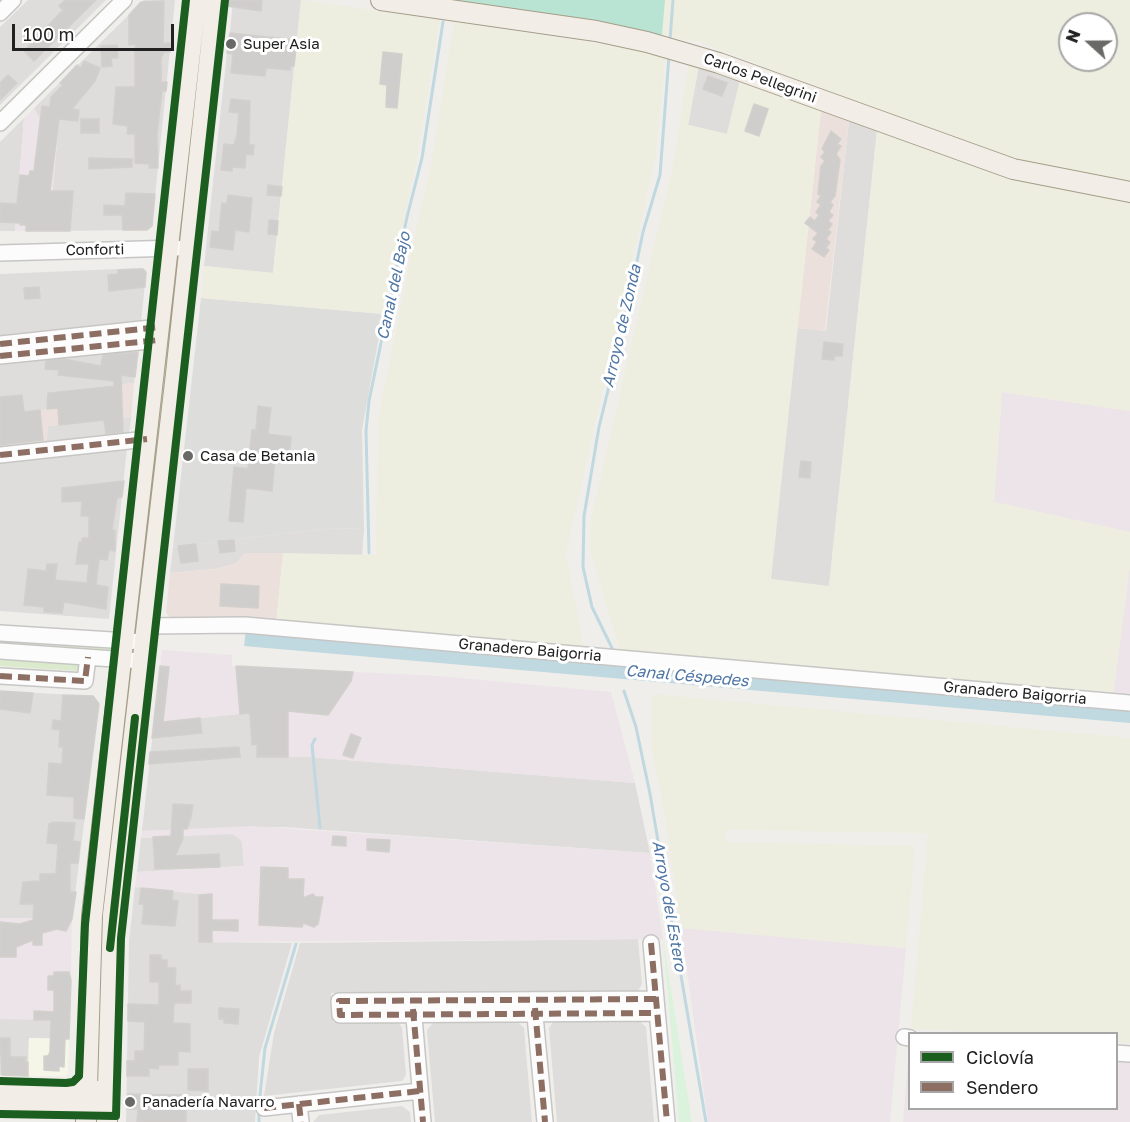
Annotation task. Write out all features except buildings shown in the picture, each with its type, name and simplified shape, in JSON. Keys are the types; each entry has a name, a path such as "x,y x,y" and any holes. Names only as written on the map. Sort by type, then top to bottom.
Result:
{"main road":[{"path":"86,1107 92,916 196,0"},
{"path":"0,1106 108,1107 110,941 190,248 216,0"},
{"name":"Carlos Pellegrini","path":"381,0 596,31 669,47 1013,169 1130,192"},
{"path":"0,1089 86,1107"}],"street":[{"path":"0,13 13,0"},
{"path":"0,123 124,0"},
{"name":"Conforti","path":"0,253 190,248"},
{"path":"0,344 159,333"},
{"path":"0,356 159,333"},
{"path":"0,455 147,439"},
{"name":"Granadero Baigorria","path":"0,651 88,657 144,643 245,625 1130,703"},
{"name":"Granadero Baigorria","path":"0,633 122,650"},
{"path":"0,676 86,681 88,657"},
{"path":"651,943 667,1122"},
{"path":"535,1006 545,1122"},
{"path":"423,1122 413,1007 656,1006"},
{"path":"264,1108 420,1091"},
{"path":"299,1104 300,1122"}],"shaded area":[{"path":"28,0 106,0 0,105 0,27"},
{"path":"144,0 175,0 152,226 147,230 49,231 59,119 40,119 34,108"},
{"path":"233,0 301,0 297,40 230,33"},
{"path":"301,0 440,20 416,164 383,314 201,298 204,266 273,273"},
{"path":"665,0 1130,0 1130,182 1015,161 699,42 663,35"},
{"path":"454,22 666,54 655,159 566,553 584,651 276,624 283,553 376,555 378,420 431,166"},
{"path":"227,53 295,60 273,273 204,266"},
{"path":"689,61 699,65 688,125 727,134 740,80 821,110 771,579 829,586 877,130 1130,200 1130,411 1002,392 994,502 1130,532 1130,564 1113,696 621,654 590,550 591,518 674,161"},
{"path":"699,65 740,80 727,134 688,125"},
{"path":"34,108 40,119 59,119 49,231 15,231 24,118"},
{"path":"821,110 849,120 825,331 797,328"},
{"path":"24,118 15,231 0,231 0,142"},
{"path":"849,120 877,130 829,587 770,579 797,328 826,331"},
{"path":"142,268 146,272 141,323 0,337 0,274"},
{"name":"Casa de Betania","path":"201,298 383,314 362,430 364,529 333,528 173,547"},
{"path":"133,351 137,356 134,383 52,392 50,409 0,414 0,363"},
{"path":"134,383 131,417 48,426 46,443 0,448 0,414 50,409 52,392"},
{"path":"1002,392 1130,411 1130,532 994,502"},
{"path":"131,417 129,434 46,443 48,426"},
{"path":"127,448 109,619 0,611 0,462"},
{"path":"333,528 364,529 362,556 245,553 235,564 214,569 170,573 173,547"},
{"path":"245,553 283,553 276,624 172,620 166,613 170,573 214,569 235,564"},
{"path":"1130,564 1130,697 1113,696"},
{"path":"162,650 232,655 232,666 439,676 611,692 635,783 309,757 257,757 256,712 154,723"},
{"path":"0,691 93,696 99,704 72,919 0,918"},
{"path":"652,694 1130,738 1130,1043 1118,1042 1118,1032 966,1032 911,1028 928,833 725,830 725,842 915,846 906,948 681,928 667,828 652,750"},
{"path":"257,712 258,757 309,757 635,783 650,853 283,827 142,831 154,723"},
{"path":"252,826 650,853 663,939 199,942 199,894 135,887 137,872 244,866 243,843 234,834 141,838 142,831"},
{"path":"231,833 242,840 244,866 137,872 141,838"},
{"path":"135,887 199,894 199,942 292,943 259,1057 255,1122 126,1122 129,941"},
{"path":"0,918 72,919 70,1020 0,1019"},
{"path":"681,928 906,948 890,1122 708,1122"},
{"path":"638,939 642,984 638,991 331,993 333,1022 397,1022 402,1027 406,1075 402,1081 264,1096 274,1033 300,943"},
{"path":"0,1019 70,1020 69,1039 29,1038 28,1076 0,1075"},
{"path":"517,1021 524,1028 532,1122 435,1122 427,1030 434,1022"},
{"path":"554,1021 639,1021 646,1027 654,1122 557,1122 549,1028"},
{"path":"29,1038 69,1039 68,1073 65,1076 28,1076"},
{"path":"908,1060 908,1110 1118,1110 1118,1062 1130,1063 1130,1122 903,1122"},
{"path":"402,1106 410,1112 411,1122 313,1122 319,1115"}],"green space":[{"path":"443,0 665,0 662,35"},
{"path":"173,275 178,276 137,627 134,626"},
{"path":"0,638 113,647 113,649 112,652 0,647"},
{"path":"0,658 82,664 80,671 0,666"},
{"path":"125,701 132,702 103,1067 95,1067 100,927"},
{"path":"663,939 692,1122 679,1122"}],"water":[{"name":"Canal Céspedes","path":"246,629 1130,706 1130,723 244,646"}],"waterway":[{"name":"Arroyo de Zonda","path":"670,40 673,0"},
{"name":"Canal del Bajo","path":"369,553 366,431 369,401 407,217 422,158 443,22"},
{"name":"Arroyo de Zonda","path":"612,648 592,607 583,567 584,516 599,427 623,329 643,232 660,175 669,56"},
{"name":"Arroyo del Estero","path":"624,691 636,727 650,794 706,1122"},
{"name":"Canal del Bajo","path":"315,739 312,745 320,828"},
{"name":"Canal del Bajo","path":"259,1105 265,1048 296,944"},
{"name":"Canal del Bajo","path":"259,1112 259,1122"}],"marked path":[{"path":"0,344 160,327"},
{"path":"0,356 159,340"},
{"path":"0,455 147,439"},
{"path":"0,676 85,681 88,657"},
{"path":"651,943 667,1122"},
{"path":"656,999 339,1001 340,1015 657,1013"},
{"path":"535,1008 545,1122"},
{"path":"413,1009 423,1122"},
{"path":"264,1108 420,1091"},
{"path":"299,1104 301,1122"}],"cycle path":[{"path":"0,1081 66,1083 73,1082 79,1076 85,924 186,0"},
{"path":"0,1114 116,1116 121,938 225,0"},
{"path":"110,948 135,718"}],"place":[{"name":"Super Asia","path":"231,44"},
{"name":"Casa de Betania","path":"188,456"},
{"name":"Panadería Navarro","path":"130,1102"}]}
